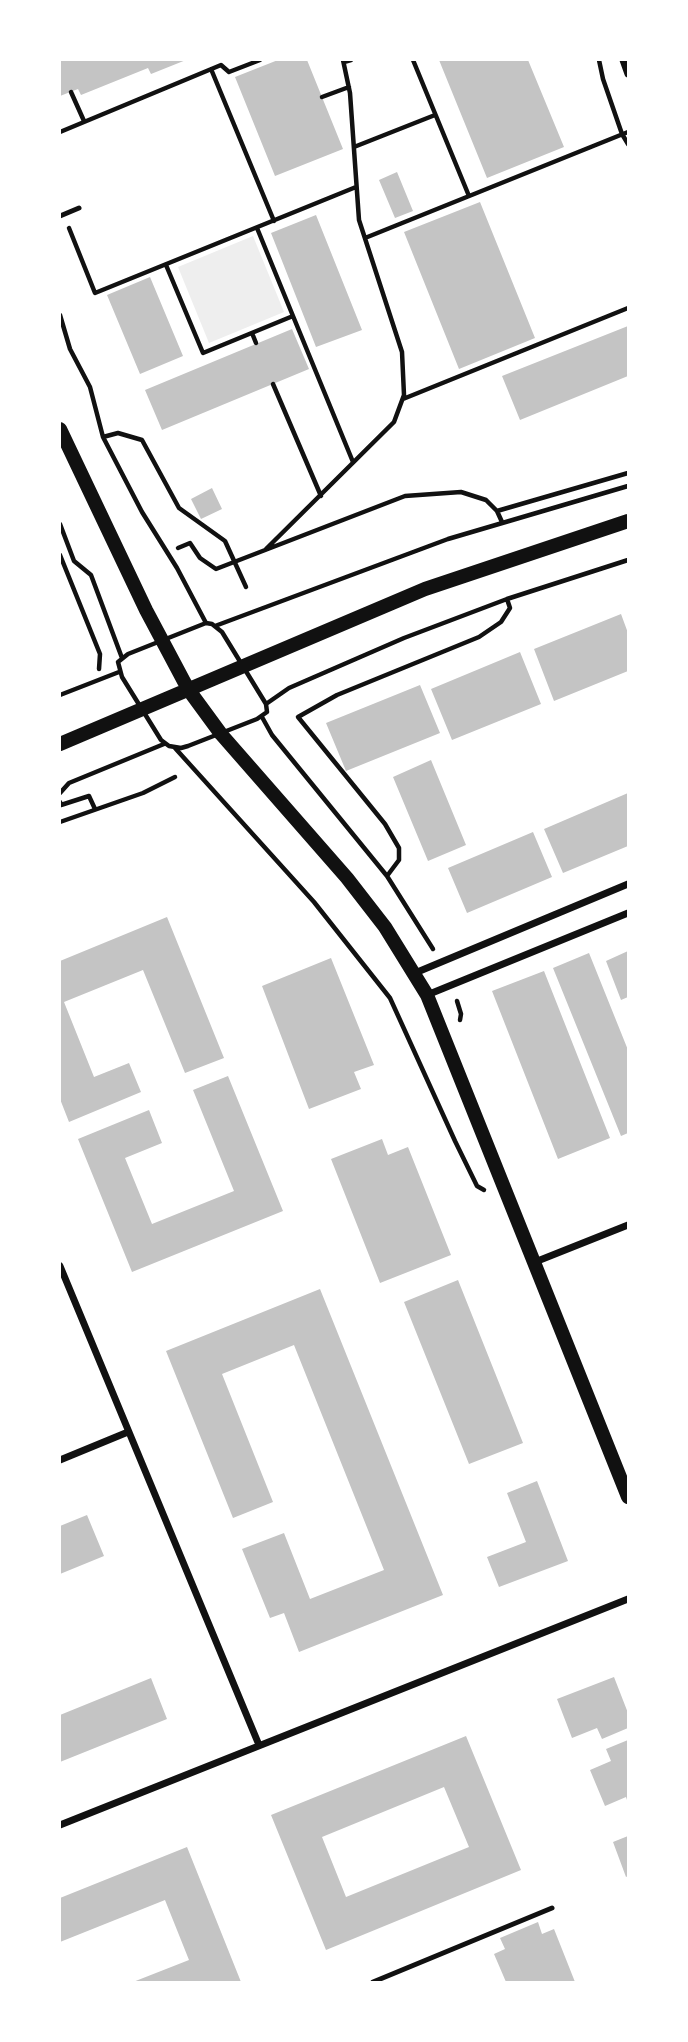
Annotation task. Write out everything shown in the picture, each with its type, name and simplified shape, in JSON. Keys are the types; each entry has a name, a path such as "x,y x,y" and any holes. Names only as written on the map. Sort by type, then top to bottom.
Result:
{"main road":[{"path":"60,429 146,610 188,689 221,734 347,878 385,927 427,995 628,1497"},
{"path":"60,744 425,589 628,522"}],"street":[{"path":"623,60 628,74"},
{"path":"415,973 628,884"},
{"path":"427,995 628,913"},
{"path":"535,1262 628,1225"},
{"path":"60,1266 259,1745"},
{"path":"60,1460 128,1432"},
{"path":"60,1825 628,1600"}],"lane":[{"path":"62,215 79,208"},
{"path":"373,1983 552,1908"}],"path":[{"path":"60,132 221,65 229,72 260,60"},
{"path":"265,549 394,422 403,399 402,352 359,220 349,87 344,61 351,60"},
{"path":"413,60 469,196"},
{"path":"599,60 603,79 628,144"},
{"path":"211,69 274,221"},
{"path":"322,97 349,87"},
{"path":"71,93 84,121"},
{"path":"354,147 435,115"},
{"path":"365,238 628,132"},
{"path":"62,215 95,293 356,187"},
{"path":"257,228 353,462"},
{"path":"166,265 203,353 293,316"},
{"path":"403,399 628,308"},
{"path":"60,315 70,349 90,387 103,437 142,512 206,622 222,632"},
{"path":"252,333 256,344"},
{"path":"273,384 321,496"},
{"path":"103,437 118,433 142,440 179,508 225,541 246,587"},
{"path":"497,511 628,473"},
{"path":"215,626 448,539 628,486"},
{"path":"178,548 190,543 200,558 216,569 405,496 461,492 486,500 497,511 502,523"},
{"path":"60,524 74,561 90,575 122,658"},
{"path":"60,555 100,654 99,669"},
{"path":"267,704 289,688 392,643 508,599 628,561"},
{"path":"261,696 267,704 267,712 260,718 387,876 399,860 399,848 384,824 298,717 337,695 480,636 501,622 510,608 508,599"},
{"path":"199,624 206,622"},
{"path":"60,695 120,675 118,662 128,654"},
{"path":"60,793 69,783 162,742 175,748 314,902 390,998 477,1186 512,1206"},
{"path":"175,748 188,746"},
{"path":"60,822 143,793 175,777"},
{"path":"60,802 61,805 89,796 95,809"}],"shaded area":[{"path":"253,236 284,312 209,343 178,267"}],"building":[{"path":"60,60 186,60 151,74 148,68 81,95 78,89 60,96"},
{"path":"278,60 307,60 343,149 275,176 235,77"},
{"path":"439,60 528,60 564,147 487,178"},
{"path":"397,172 413,211 395,218 379,180"},
{"path":"480,202 535,338 459,369 404,232"},
{"path":"316,215 362,330 316,347 271,233"},
{"path":"150,277 183,356 140,374 107,295"},
{"path":"628,326 628,376 520,420 502,376"},
{"path":"292,329 309,369 162,430 145,390"},
{"path":"212,488 222,509 201,519 191,499"},
{"path":"621,614 628,633 628,671 554,701 534,649"},
{"path":"520,652 541,704 452,740 431,689"},
{"path":"420,685 440,733 346,771 326,723"},
{"path":"431,760 466,845 428,861 393,777"},
{"path":"628,793 628,846 563,873 544,829"},
{"path":"533,832 552,877 467,913 448,868"},
{"path":"167,917 224,1058 185,1073 143,970 64,1002 94,1077 129,1063 141,1092 69,1122 60,1099 60,961"},
{"path":"628,951 628,997 621,1000 606,961"},
{"path":"589,953 628,1050 628,1133 621,1136 553,968"},
{"path":"331,958 374,1065 354,1072 361,1089 309,1109 262,986"},
{"path":"544,971 610,1138 558,1159 492,991"},
{"path":"228,1076 283,1211 132,1272 78,1139 149,1110 162,1143 125,1158 152,1224 234,1191 193,1090"},
{"path":"382,1139 388,1155 408,1147 451,1255 380,1283 331,1159"},
{"path":"458,1280 523,1443 469,1464 404,1302"},
{"path":"320,1289 443,1595 299,1652 284,1613 270,1618 242,1549 284,1533 310,1599 384,1570 294,1345 222,1374 273,1502 233,1518 166,1351"},
{"path":"537,1481 568,1561 499,1587 487,1557 526,1542 507,1493"},
{"path":"87,1515 104,1556 60,1574 60,1526"},
{"path":"614,1677 628,1713 628,1728 602,1739 597,1728 572,1738 557,1699"},
{"path":"151,1678 167,1719 60,1762 60,1715"},
{"path":"466,1736 521,1870 326,1950 271,1815","holes":["444,1787 469,1847 346,1897 322,1837"]},
{"path":"628,1740 628,1803 626,1797 605,1806 590,1770 611,1761 606,1749"},
{"path":"628,1836 628,1876 626,1877 613,1842"},
{"path":"187,1847 241,1982 133,1982 189,1960 165,1900 60,1942 60,1898"},
{"path":"538,1922 542,1934 554,1929 575,1982 506,1982 494,1954 505,1949 500,1938"}]}
